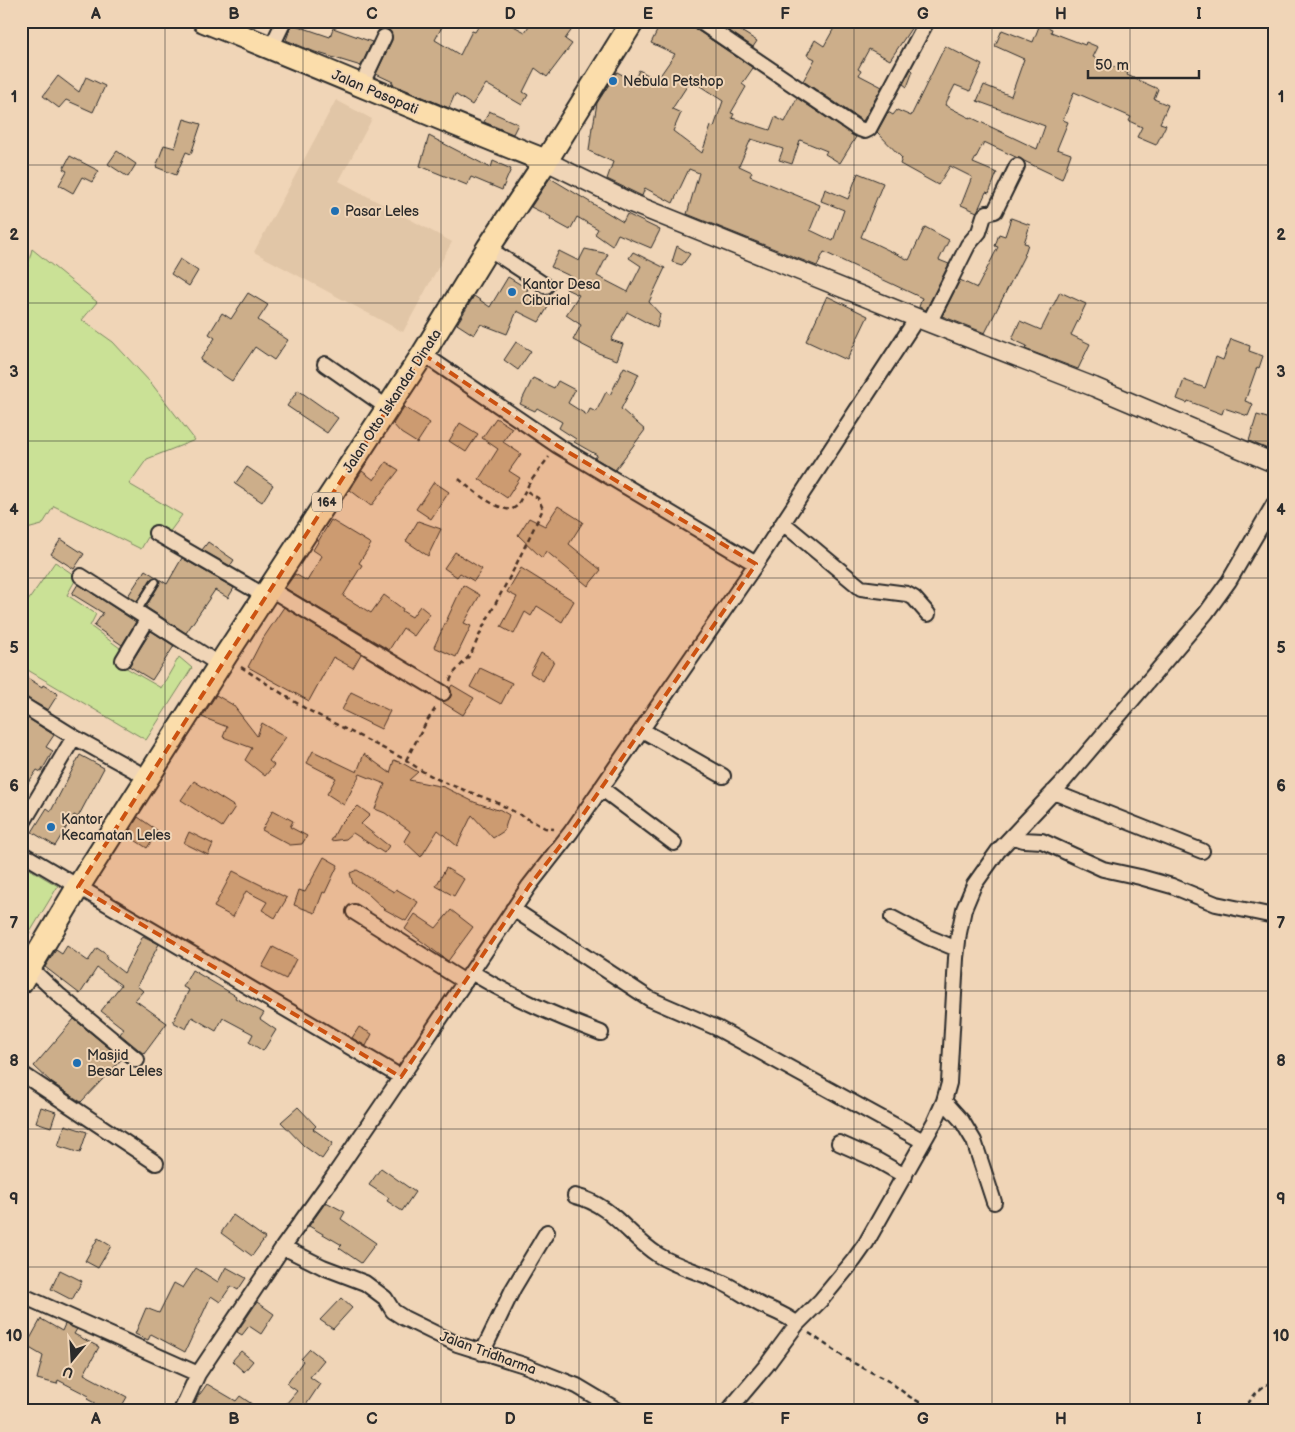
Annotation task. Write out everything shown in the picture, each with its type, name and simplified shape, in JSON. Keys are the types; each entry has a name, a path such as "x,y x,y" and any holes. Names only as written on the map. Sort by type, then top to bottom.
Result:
{"main road":[{"name":"Jalan Pasopati","path":"204,21 426,114 546,161"},
{"name":"Jalan Otto Iskandar Dinata","path":"26,975 78,887 223,660 423,354 488,248 546,161 634,21"}],"street":[{"path":"271,48 284,21"},
{"path":"699,21 864,131 868,129 926,21"},
{"path":"361,86 384,37"},
{"path":"546,161 631,203 1094,386 1274,464"},
{"path":"181,1411 198,1374 283,1247 401,1078 513,909 642,730 923,320 968,245 979,232 984,216 995,210 1017,166"},
{"path":"488,248 546,286"},
{"path":"423,354 558,446 756,564"},
{"path":"325,364 388,408"},
{"path":"728,1411 798,1324 821,1300 854,1260 866,1243 935,1121 944,1101 951,1070 957,949 964,909 985,868 1053,792 1206,613 1229,581 1274,504"},
{"path":"783,523 861,588 907,594 914,598 928,614"},
{"path":"156,533 268,593 442,693"},
{"path":"81,576 141,616 223,660"},
{"path":"123,660 141,616"},
{"path":"21,704 74,737 148,778"},
{"path":"642,730 723,776"},
{"path":"21,826 74,737"},
{"path":"601,788 674,843"},
{"path":"1053,792 1202,851"},
{"path":"1012,836 1023,840 1042,841 1103,869 1172,886 1216,904 1274,916"},
{"path":"21,853 401,1078"},
{"path":"513,909 650,1000 717,1028 923,1141"},
{"path":"354,912 468,977 601,1034"},
{"path":"892,918 921,934 957,949"},
{"path":"26,975 60,996 137,1060"},
{"path":"21,1073 156,1163"},
{"path":"944,1101 962,1121 974,1141 994,1202"},
{"path":"839,1143 875,1159 905,1176"},
{"path":"575,1196 589,1199 602,1206 656,1254 670,1262 730,1286 759,1304 790,1318 798,1324"},
{"path":"482,1353 513,1289 547,1232"},
{"name":"Jalan Tridharma","path":"283,1247 323,1267 365,1283 385,1298 393,1310 404,1318 457,1344 524,1365 576,1386 619,1411"},
{"path":"21,1295 198,1374"}],"lane":[{"path":"141,616 155,582"}],"path":[{"path":"459,479 473,491 504,509 511,510 517,506 530,482 558,446"},
{"path":"406,760 442,693 454,674 472,654 483,627 543,509 538,498 525,490"},
{"path":"223,660 306,709 406,760 422,771 444,782 496,802 545,828 570,832"},
{"path":"798,1324 848,1360 890,1382 910,1397 936,1411"},
{"path":"1242,1411 1252,1401 1262,1386 1274,1382"}],"highlighted area":[{"path":"423,354 558,446 756,564 571,832 529,886 401,1077 78,887"}],"shaded area":[{"name":"Pasar Leles","path":"336,100 372,119 339,181 452,242 403,332 254,252"}],"green space":[{"path":"32,249 97,302 82,320 113,342 151,383 195,440 147,459 129,484 182,515 163,541 151,532 141,549 54,506 42,525 27,529 21,527 21,293"},
{"path":"55,562 77,577 67,595 96,614 90,626 124,651 116,662 161,688 179,657 192,668 146,740 21,666 21,611"},
{"path":"21,864 58,886 21,947"}],"building":[{"path":"391,21 445,21 435,40 460,55 472,31 475,32 482,21 504,21 525,32 532,21 578,21 565,39 572,44 547,77 535,68 523,92 528,95 522,105 486,84 472,105 455,94 449,108 392,84 393,82 376,74 392,40 391,32 388,29"},
{"path":"662,21 690,21 694,28 753,68 742,84 746,87 731,113 734,114 732,118 770,130 775,117 785,122 797,98 856,137 840,163 825,154 827,151 800,140 792,164 779,160 783,149 751,139 739,166 752,172 750,176 820,205 810,230 833,241 844,210 821,201 825,189 848,199 858,173 883,183 861,237 909,260 925,227 949,240 939,260 949,264 926,310 919,307 922,298 824,252 817,266 687,214 699,173 689,169 673,203 645,188 642,196 607,179 613,162 589,151 597,103 617,72 634,81 639,70 657,80 675,54 651,43","holes":["691,80 723,101 714,127 711,126 702,153 673,131 681,113 672,109"]},
{"path":"715,21 725,21 757,41 753,47"},
{"path":"838,21 853,29 857,21 916,21 890,60 869,49 858,69 861,71 859,75 882,87 863,121 803,81 815,59 807,55 815,40 824,46"},
{"path":"292,24 330,37 333,28 372,42 361,66 315,52 286,40"},
{"path":"1040,24 1052,29 1051,32 1085,45 1086,42 1098,47 1093,57 1158,89 1154,99 1168,105 1160,123 1166,125 1156,145 1137,137 1142,127 1129,121 1131,117 1074,92 1063,120 1068,122 1057,149 1071,154 1062,179 984,142 973,163 997,173 989,193 986,192 977,212 961,205 972,177 950,166 938,185 900,164 902,158 877,132 888,112 893,115 897,110 911,116 945,46 982,65 970,91 955,85 945,105 1037,149 1045,126 977,101 984,85 1011,96 1024,59 995,46 1002,30 1033,42"},
{"path":"911,69 913,71 907,87 903,84"},
{"path":"58,76 79,92 86,77 105,86 93,112 66,100 59,108 43,96"},
{"path":"489,111 518,124 513,134 484,122"},
{"path":"184,119 201,124 191,154 186,152 176,175 156,167 164,145 175,148"},
{"path":"429,136 491,168 493,161 511,169 502,190 471,177 467,185 420,166"},
{"path":"117,151 136,164 128,177 108,164"},
{"path":"70,156 99,171 92,182 82,177 73,193 59,185 67,171 63,169"},
{"path":"550,178 623,222 627,214 660,230 651,248 618,234 612,246 595,234 598,229 577,217 570,230 550,219 551,217 531,207"},
{"path":"1011,218 1030,225 1024,243 1028,244 1024,256 985,333 942,316 960,280 977,288 998,247 995,246 999,234 1005,236"},
{"path":"677,246 690,254 682,265 672,262"},
{"path":"585,249 608,254 597,276 628,292 641,266 629,258 633,252 665,268 649,302 660,314 657,328 627,312 611,340 623,344 617,360 573,340 581,325 566,315 579,295 566,289 572,277 551,267 559,251 579,261"},
{"path":"180,259 198,271 189,286 171,274"},
{"path":"508,277 528,289 525,294 548,307 539,322 517,311 507,334 481,324 474,335 457,324 474,296 490,307"},
{"path":"1060,292 1086,304 1071,335 1090,344 1078,369 1025,349 1027,346 1012,339 1020,321 1041,330"},
{"path":"248,293 268,305 258,320 288,340 274,360 255,347 232,381 200,360 215,338 209,334 222,313 231,319"},
{"path":"827,296 868,316 847,360 806,341"},
{"path":"1231,339 1250,346 1249,351 1263,356 1245,401 1253,404 1248,416 1224,408 1222,414 1188,401 1187,403 1177,399 1184,380 1205,388 1216,357 1223,360"},
{"path":"516,342 531,351 518,370 504,360"},
{"path":"624,367 639,374 621,409 645,430 615,470 595,458 597,455 574,442 576,439 559,428 562,422 537,408 535,411 520,404 533,378 554,388 558,381 575,390 568,403 587,415 590,409 596,412 606,392 610,395"},
{"path":"298,390 338,418 327,433 287,406"},
{"path":"404,407 430,423 417,443 401,433 393,424"},
{"path":"1257,415 1274,420 1274,437 1270,450 1249,441"},
{"path":"496,418 512,428 503,442 521,454 509,471 520,478 507,498 479,479 498,449 482,438"},
{"path":"460,423 478,434 466,452 449,441"},
{"path":"386,462 399,470 371,506 350,490 362,471 374,480"},
{"path":"247,467 273,485 262,502 235,484"},
{"path":"434,482 449,492 431,519 416,509"},
{"path":"558,506 583,522 569,544 601,570 588,586 546,551 542,558 518,535 529,518 545,526"},
{"path":"331,520 371,544 359,563 362,565 343,596 371,613 384,595 412,617 420,606 430,614 414,636 403,628 389,650 285,588 295,574 307,581 322,556 313,550"},
{"path":"418,521 441,529 428,556 406,541"},
{"path":"61,539 84,554 74,569 51,554"},
{"path":"208,542 234,560 230,566 202,550"},
{"path":"455,552 482,569 474,581 460,573 457,577 444,568"},
{"path":"182,558 234,588 228,598 215,590 186,633 146,607 159,585 159,579 167,584"},
{"path":"521,568 574,601 562,622 537,606 531,616 525,612 514,634 501,627 517,597 507,592"},
{"path":"145,570 156,577 151,579 137,601 128,596"},
{"path":"78,584 136,622 122,645 94,626 103,613 72,594"},
{"path":"463,585 480,595 464,623 471,626 456,657 434,647"},
{"path":"284,607 361,654 353,668 333,657 309,701 248,667 262,640"},
{"path":"151,631 174,646 152,680 129,666"},
{"path":"541,653 554,661 543,681 530,673"},
{"path":"480,668 512,683 501,704 470,687"},
{"path":"21,674 58,694 48,710 21,695"},
{"path":"452,685 474,698 463,715 442,702 450,698 452,694 450,688"},
{"path":"351,692 390,711 381,729 342,710"},
{"path":"216,695 233,705 257,736 262,723 286,737 269,761 274,765 265,776 245,760 252,748 223,737 227,727 202,717"},
{"path":"21,714 54,735 46,747 53,751 41,772 37,770 21,793"},
{"path":"313,751 357,772 364,754 390,773 394,760 404,764 418,772 409,780 444,787 474,802 499,809 509,815 504,831 493,838 472,815 457,846 438,830 421,857 404,841 410,831 385,813 375,809 385,784 360,774 344,805 327,794 336,778 307,763"},
{"path":"80,755 104,768 78,817 74,815 55,846 32,832 47,808 51,811"},
{"path":"194,781 235,807 222,827 181,800"},
{"path":"358,806 370,815 361,824 389,846 384,853 353,833 346,839 331,841 340,824"},
{"path":"273,810 293,821 290,827 307,836 302,844 290,845 262,830"},
{"path":"138,817 158,831 147,848 127,835"},
{"path":"189,832 213,844 208,855 184,843"},
{"path":"324,857 338,865 325,893 323,892 315,913 294,905 299,890 305,892"},
{"path":"446,868 464,879 454,896 436,886"},
{"path":"357,870 394,892 396,889 418,902 406,921 384,909 368,894 353,884 350,873"},
{"path":"233,871 287,898 275,918 262,910 267,902 246,891 233,917 214,907"},
{"path":"451,910 473,927 448,961 405,929 415,914 436,928"},
{"path":"143,936 159,944 137,986 143,991 135,1000 167,1023 144,1054 120,1034 124,1029 101,1011 121,985 97,968 80,994 45,967 56,950 62,954 67,946 88,961 97,948 107,955 106,959 124,973"},
{"path":"273,947 296,959 286,979 262,967"},
{"path":"192,970 236,996 235,998 264,1013 260,1019 276,1030 263,1051 249,1042 253,1034 223,1018 216,1031 192,1017 186,1029 173,1022 189,990 183,987"},
{"name":"Masjid Besar Leles","path":"74,1019 122,1059 81,1102 52,1083 34,1066"},
{"path":"359,1027 372,1034 366,1046 352,1038"},
{"path":"41,1107 56,1112 51,1127 36,1122"},
{"path":"298,1107 316,1126 313,1129 333,1143 322,1159 304,1146 281,1122"},
{"path":"65,1125 87,1132 80,1153 58,1146"},
{"path":"381,1168 415,1192 402,1211 387,1201 389,1198 369,1185"},
{"path":"326,1202 345,1212 341,1219 376,1243 361,1263 339,1248 342,1245 309,1226"},
{"path":"233,1215 265,1238 252,1256 221,1233"},
{"path":"98,1238 111,1246 98,1268 85,1261"},
{"path":"226,1267 246,1278 238,1290 231,1286 220,1302 211,1296 185,1352 151,1334 148,1340 135,1334 146,1308 159,1313 174,1283 183,1288 196,1268 218,1282"},
{"path":"60,1270 82,1281 72,1300 51,1289"},
{"path":"341,1298 352,1308 333,1329 320,1320"},
{"path":"257,1302 274,1314 261,1334 249,1326 242,1335 237,1332"},
{"path":"41,1319 62,1331 65,1324 77,1329 74,1334 99,1347 84,1374 127,1397 119,1411 110,1411 87,1399 89,1396 58,1380 57,1384 37,1379 43,1356 26,1346"},
{"path":"310,1349 324,1360 310,1377 320,1384 302,1411 280,1411 297,1391 287,1384 303,1361 301,1359"},
{"path":"241,1351 253,1361 244,1372 232,1361"},
{"path":"207,1384 236,1401 240,1396 262,1411 191,1411 199,1394"}],"place":[{"name":"Nebula Petshop","path":"613,81"},
{"name":"Pasar Leles","path":"335,211"},
{"name":"Kantor Desa Ciburial","path":"512,292"},
{"name":"Kantor Kecamatan Leles","path":"51,827"},
{"name":"Masjid Besar Leles","path":"77,1063"}]}
